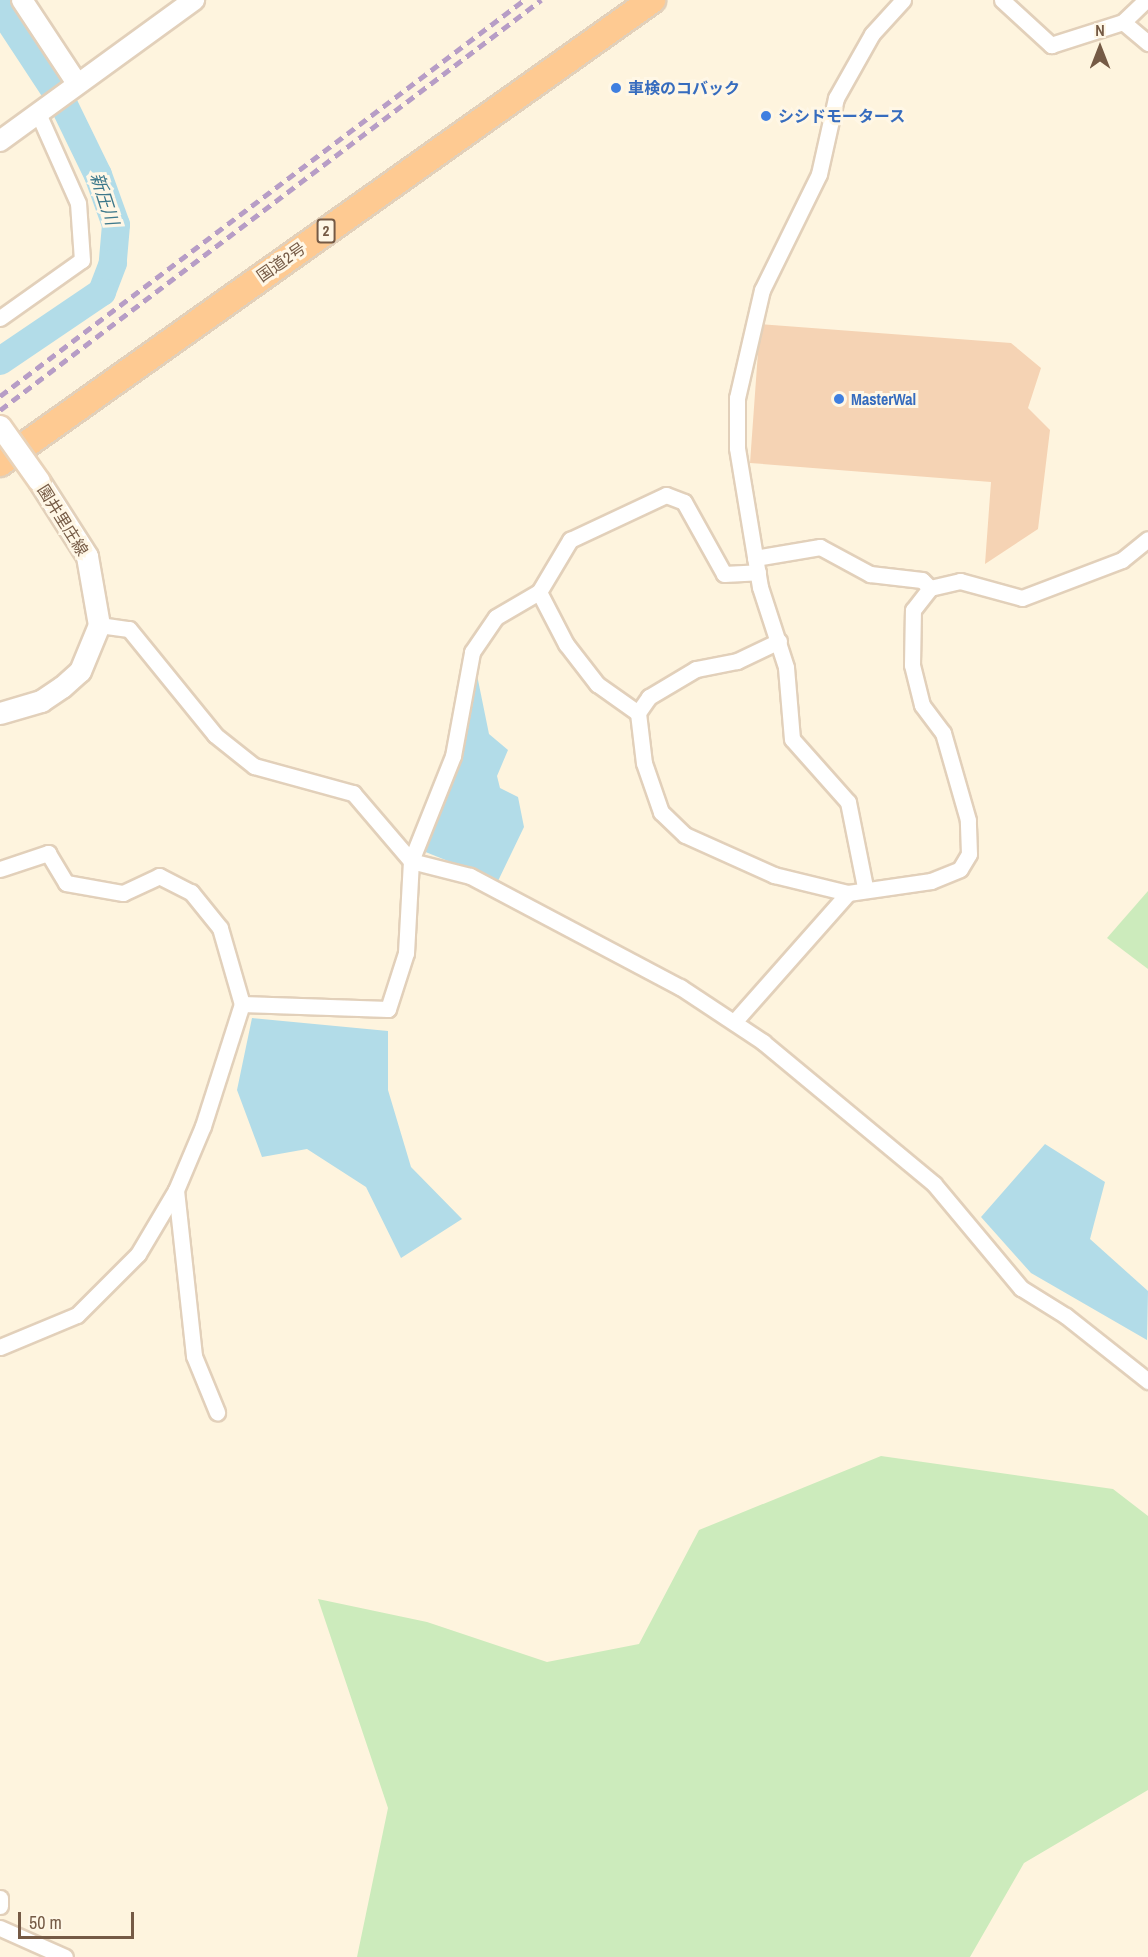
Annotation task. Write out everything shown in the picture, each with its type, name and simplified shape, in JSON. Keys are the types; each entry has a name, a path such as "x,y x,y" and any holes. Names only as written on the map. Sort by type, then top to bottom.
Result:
{"highway":[{"name":"国道2号","path":"4,463 652,0"}],"main road":[{"name":"園井里庄線","path":"0,426 39,481 87,556 99,625"},
{"path":"0,712 41,701 62,687 80,671 99,625"}],"street":[{"path":"22,0 76,82"},
{"path":"0,141 76,82 194,0"},
{"path":"866,887 848,802 792,739 778,642 757,565 737,448 737,398 762,290 819,174 836,98 872,34 903,0"},
{"path":"1002,0 1051,45 1123,21 1146,0"},
{"path":"1123,21 1148,43"},
{"path":"0,318 82,260 78,203 38,113"},
{"path":"242,1004 388,1009 406,953 411,861 453,756 472,652 496,617 539,592 570,540 666,495 684,502 724,574 820,548 870,574 922,580 930,588"},
{"path":"734,1022 848,893 866,887 931,881 960,869 969,854 968,820 943,733 922,705 912,665 913,610 930,588 960,581 1022,598 1122,560 1148,539"},
{"path":"539,592 566,644 597,684 638,713"},
{"path":"99,625 129,629 215,735 254,766 353,793 411,861 470,876 681,987 734,1022 934,1184 1021,1288 1066,1316 1148,1381"},
{"path":"778,642 737,661 696,669 649,698 638,713 644,763 661,812 685,835 774,875 848,893"},
{"path":"0,869 48,853 66,883 123,893 159,876 191,892 220,928 242,1004 203,1126 176,1190 118,1280 77,1315 0,1347"},
{"path":"176,1190 194,1356 218,1412"},
{"path":"0,1898 0,1906"},
{"path":"0,1928 64,1957"}],"green space":[{"path":"1148,891 1148,969 1107,938"},
{"path":"881,1456 1113,1489 1148,1516 1148,1790 1024,1863 970,1957 357,1957 388,1808 318,1599 427,1622 547,1662 639,1644 699,1530"}],"water":[{"path":"477,675 489,734 508,750 497,776 500,788 518,797 524,827 498,881 423,851 450,778 469,684"},
{"path":"252,1018 388,1031 388,1090 411,1167 462,1219 401,1258 366,1187 307,1149 262,1157 237,1090"},
{"path":"1045,1144 1105,1182 1090,1239 1148,1291 1147,1340 1031,1273 981,1217"}],"building":[{"path":"760,324 1011,343 1041,368 1028,408 1050,430 1038,529 985,564 991,482 750,463"}],"waterway":[{"name":"新圧川","path":"0,7 63,103 98,175 116,225 113,263 102,292 0,361"}],"railway":[{"path":"0,396 524,0"},
{"path":"0,410 541,0"}],"place":[{"name":"車検のコバック","path":"616,88"},
{"name":"シシドモータース","path":"766,116"},
{"name":"MasterWal","path":"839,399"}]}
